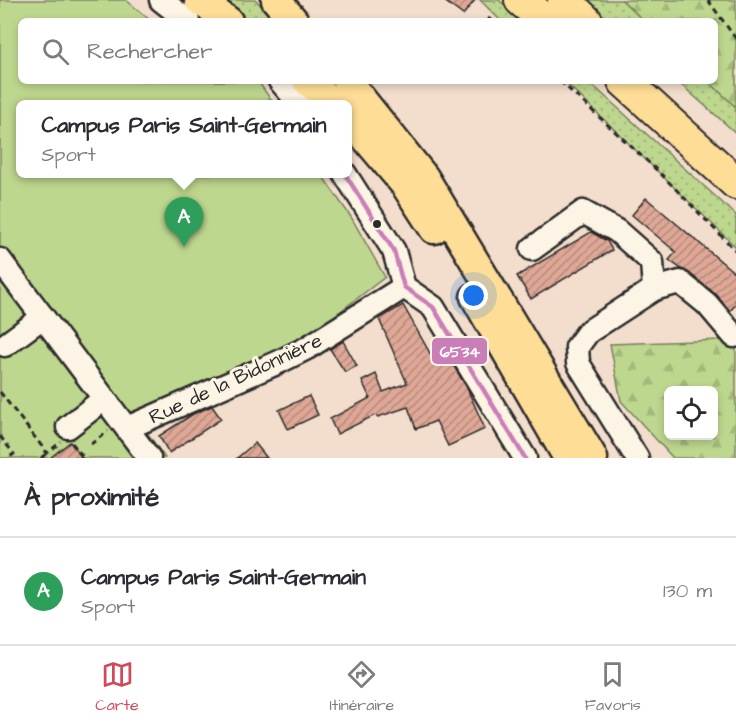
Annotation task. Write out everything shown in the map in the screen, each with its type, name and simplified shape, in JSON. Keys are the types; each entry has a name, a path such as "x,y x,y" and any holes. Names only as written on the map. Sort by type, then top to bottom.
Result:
{"highway":[{"path":"521,0 542,18"},
{"path":"538,0 557,18"},
{"path":"564,0 583,18"},
{"path":"627,84 736,183"},
{"path":"653,84 736,159"}],"main road":[{"path":"199,0 224,18"},
{"path":"276,0 291,18"},
{"path":"311,84 329,100"},
{"path":"349,84 424,177 593,458"},
{"path":"352,122 406,186 458,267 568,458"}],"street":[{"path":"161,0 184,18"},
{"path":"282,84 296,100"},
{"path":"348,178 394,251 404,287 433,307 525,458"},
{"path":"532,249 584,212 617,231 652,262 654,289"},
{"path":"0,260 100,394 118,428 149,458"},
{"path":"637,458 578,363 577,347 588,332 654,289 680,282 707,304 734,336"},
{"name":"Rue de la Bidonnière","path":"118,428 308,348 404,287"},
{"path":"6,345 43,317"},
{"path":"64,421 100,394"}],"path":[{"path":"708,0 736,39"},
{"path":"563,84 660,173 736,251"},
{"path":"0,392 47,453"},
{"path":"91,444 118,428"},
{"path":"0,436 14,454 8,458"},
{"path":"41,458 68,437 84,458"}],"green space":[{"path":"0,0 126,0 147,18 18,18 18,84 260,84 271,100 16,100 16,178 324,178 351,217 385,277 313,332 134,414 165,458 0,458"},
{"path":"210,0 256,0 272,18 240,18"},
{"path":"480,0 499,0 519,18 498,18"},
{"path":"586,0 622,0 641,18 607,18"},
{"path":"622,0 736,0 736,107 711,84 718,84 718,18 641,18"},
{"path":"567,84 591,84 736,215 736,247"},
{"path":"680,84 711,84 736,107 736,133"},
{"path":"723,340 736,343 736,458 673,458 621,401 610,344"}],"building":[{"path":"443,0 475,0 463,15"},
{"path":"646,198 736,274 736,304 730,311 716,294 669,260 676,252 632,215"},
{"path":"591,232 607,241 612,250 531,299 517,276"},
{"path":"403,305 431,355 444,350 466,386 485,429 448,446 436,421 416,429 408,407 378,417 375,415 337,434 330,419 370,398 362,381 376,374 383,392 407,383 379,319"},
{"path":"343,341 357,366 345,372 330,349"},
{"path":"309,396 318,415 288,429 279,410"},
{"path":"212,406 221,419 169,453 159,436 193,414"},
{"path":"70,442 82,458 50,458"},
{"path":"255,443 267,458 237,458"}],"transit line":[{"name":"6534","path":"348,178 394,251 404,287 433,307 525,458"}],"place":[{"name":"Campus Paris Saint-Germain","path":"184,247"}]}
